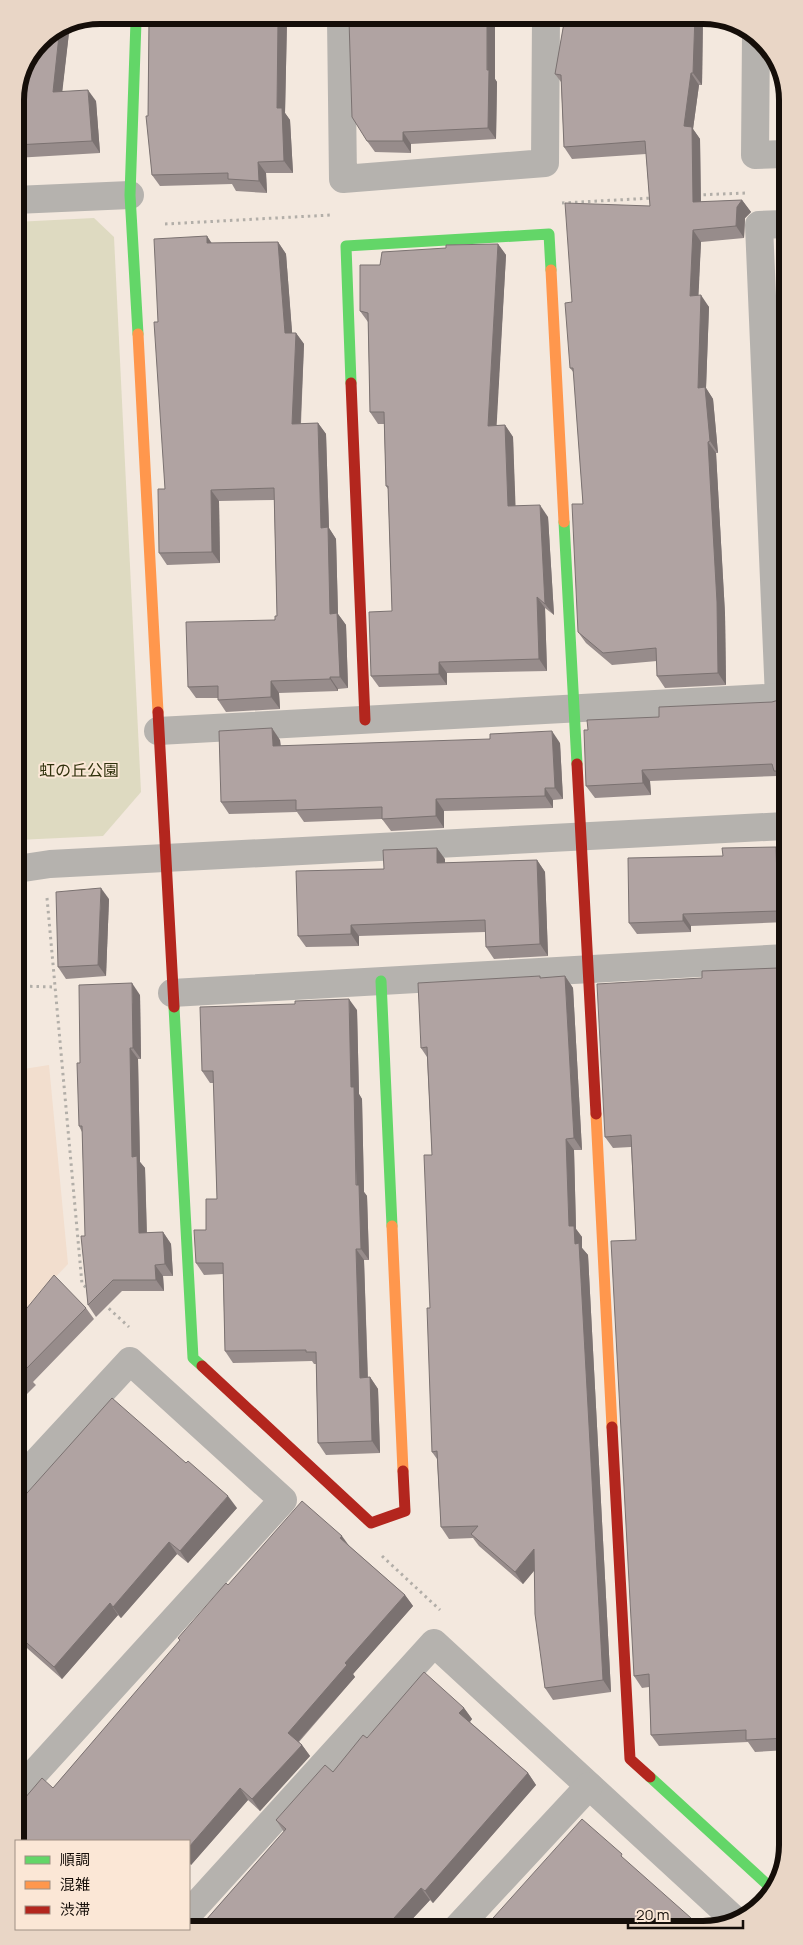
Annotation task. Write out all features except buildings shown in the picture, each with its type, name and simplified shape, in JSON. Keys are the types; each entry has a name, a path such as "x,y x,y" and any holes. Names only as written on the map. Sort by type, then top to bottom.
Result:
{"street":[{"path":"136,24 130,195 192,1358 371,1523 405,1511 381,982"},
{"path":"340,24 342,179 545,163 546,24"},
{"path":"756,44 755,155 779,154"},
{"path":"24,200 130,195"},
{"path":"779,224 759,226 779,636"},
{"path":"365,720 346,246 549,234 630,1759 768,1885"},
{"path":"158,731 779,697"},
{"path":"24,868 50,864 779,826"},
{"path":"172,993 779,958"},
{"path":"24,1476 130,1361 283,1500 24,1785"},
{"path":"190,1912 434,1643 730,1916"},
{"path":"464,1921 589,1786"}],"path":[{"path":"24,986 56,986"}],"shaded area":[{"path":"49,1065 68,1264 24,1310 24,1069"}],"green space":[{"name":"虹の丘公園","path":"94,218 114,237 141,792 103,836 24,840 24,222"}],"traffic: fast":[{"path":"136,24 130,195 138,334"},
{"path":"351,383 346,246 549,234 551,270"},
{"path":"564,522 577,764"},
{"path":"381,981 392,1226"},
{"path":"174,1007 193,1358 202,1366"},
{"path":"650,1777 768,1885"}],"traffic: slow":[{"path":"551,270 564,522"},
{"path":"138,334 158,712"},
{"path":"596,1114 612,1427"},
{"path":"392,1226 403,1471"}],"traffic: jam":[{"path":"351,383 365,720"},
{"path":"158,712 174,1007"},
{"path":"577,764 596,1114"},
{"path":"202,1366 371,1523 405,1511 403,1471"},
{"path":"612,1427 630,1759 650,1777"}]}
